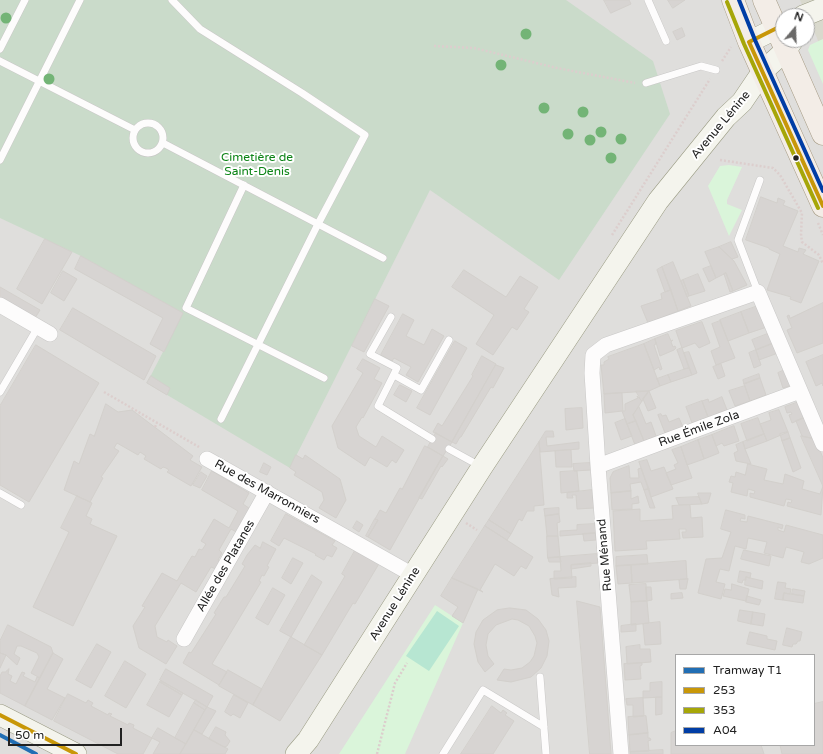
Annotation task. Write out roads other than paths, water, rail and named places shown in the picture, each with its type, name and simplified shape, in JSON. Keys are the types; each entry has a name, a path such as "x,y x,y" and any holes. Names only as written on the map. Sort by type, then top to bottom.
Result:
{"main road":[{"path":"732,0 749,42 823,206"},
{"path":"764,0 775,20"},
{"path":"749,42 775,38"},
{"name":"Avenue Lénine","path":"302,749 482,467 658,202 726,117 742,102 777,48"},
{"path":"789,48 823,134"},
{"path":"0,714 76,754"}],"street":[{"name":"Rue Ménand","path":"621,754 598,466 592,373 593,355 606,345 758,292"},
{"path":"758,292 823,444"},
{"path":"0,305 44,330"},
{"name":"Rue Émile Zola","path":"598,466 800,391"},
{"name":"Rue des Marronniers","path":"207,459 413,575"},
{"name":"Allée des Platanes","path":"184,639 267,492"}],"lane":[{"path":"0,49 24,0"},
{"path":"0,160 80,0"},
{"path":"172,0 200,29 302,93 365,136 318,224 221,419"},
{"path":"648,0 666,41"},
{"path":"0,61 135,130"},
{"path":"646,83 701,66 716,70"},
{"path":"147,122 157,125 163,133 163,143 161,148 152,153 142,152 135,145 133,140 135,130 138,126 147,122"},
{"path":"163,143 383,258"},
{"path":"758,292 738,240 760,180"},
{"path":"244,185 186,308 324,378"},
{"path":"391,317 370,354 397,368 378,406 432,439"},
{"path":"0,392 44,330"},
{"path":"394,375 421,390 449,340"},
{"path":"449,449 482,467"},
{"path":"0,493 21,505"},
{"path":"540,676 546,754"},
{"path":"443,754 483,690 544,727"}],"tram line":[{"name":"T1","path":"0,735 36,754"}],"park label":[{"name":"Cimetière de Saint-Denis","path":"257,165"}]}
